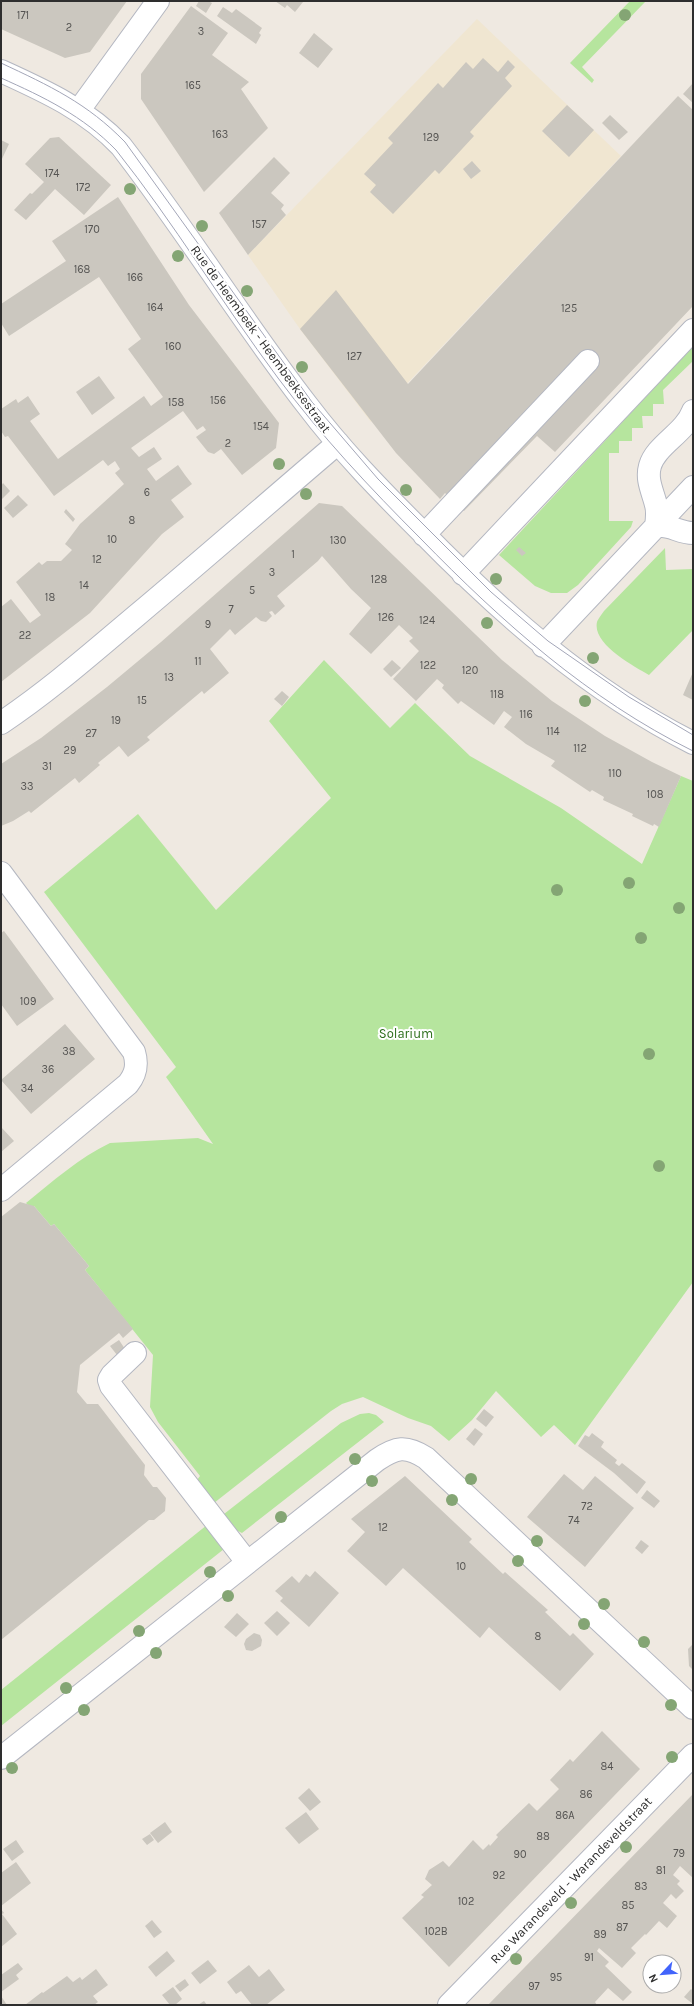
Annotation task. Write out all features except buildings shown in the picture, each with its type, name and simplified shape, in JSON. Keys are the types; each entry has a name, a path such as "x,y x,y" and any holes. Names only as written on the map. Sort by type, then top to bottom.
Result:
{"street":[{"path":"79,110 158,1"},
{"name":"Rue de Heembeek - Heembeeksestraat","path":"1,70 79,110 101,127 129,156 282,372 338,443 424,535 463,574 508,616 573,669 625,704 693,744"},
{"path":"463,574 693,330"},
{"path":"424,535 588,362"},
{"path":"656,526 657,512 650,484 649,468 652,460 687,422 693,411"},
{"path":"1,723 40,695 94,652 233,535 338,443"},
{"path":"543,646 693,487"},
{"path":"656,526 667,526 680,532 693,533"},
{"path":"1,873 129,1044 134,1052 136,1060 133,1077 128,1084 1,1190"},
{"path":"135,1353 112,1375 109,1380 111,1386 247,1562"},
{"path":"1,1758 377,1460 390,1452 408,1449 426,1458 693,1708"},
{"name":"Rue Warandeveld - Warandeveldstraat","path":"448,2005 693,1755"}],"shaded area":[{"path":"477,19 621,156 371,422 300,329 248,255"}],"green space":[{"path":"630,1 646,1 582,67 594,80 592,83 570,63"},
{"path":"693,346 693,361 663,390 664,404 653,404 653,416 642,416 643,428 632,428 632,441 619,441 619,453 609,453 609,521 633,521 631,527 578,585 567,593 551,593 535,586 499,555"},
{"path":"665,548 666,570 693,569 693,630 649,675 625,660 607,646 597,630 597,622 604,611"},
{"name":"Solarium","path":"324,660 390,728 415,703 470,756 561,808 642,864 681,776 693,781 693,1282 575,1445 554,1425 541,1437 496,1391 472,1420 449,1441 431,1426 408,1418 363,1397 342,1404 331,1411 214,1503 197,1480 200,1476 158,1422 150,1407 153,1355 85,1270 89,1266 54,1224 51,1226 34,1206 29,1206 26,1203 77,1163 110,1143 198,1138 213,1144 166,1077 176,1067 44,892 138,814 216,910 331,798 269,721"},
{"path":"369,1413 376,1415 384,1422 242,1533 236,1530 224,1514 341,1423 360,1414"},
{"path":"207,1525 224,1549 1,1726 1,1690"}],"tram line":[{"path":"1,63 67,96 96,116 125,142 312,402 378,479 491,592 548,641 629,697 693,735"},
{"path":"1,78 62,108 90,127 116,150 158,206 257,350 294,399 365,481 452,570 515,629 582,683 618,708 693,751"}]}
